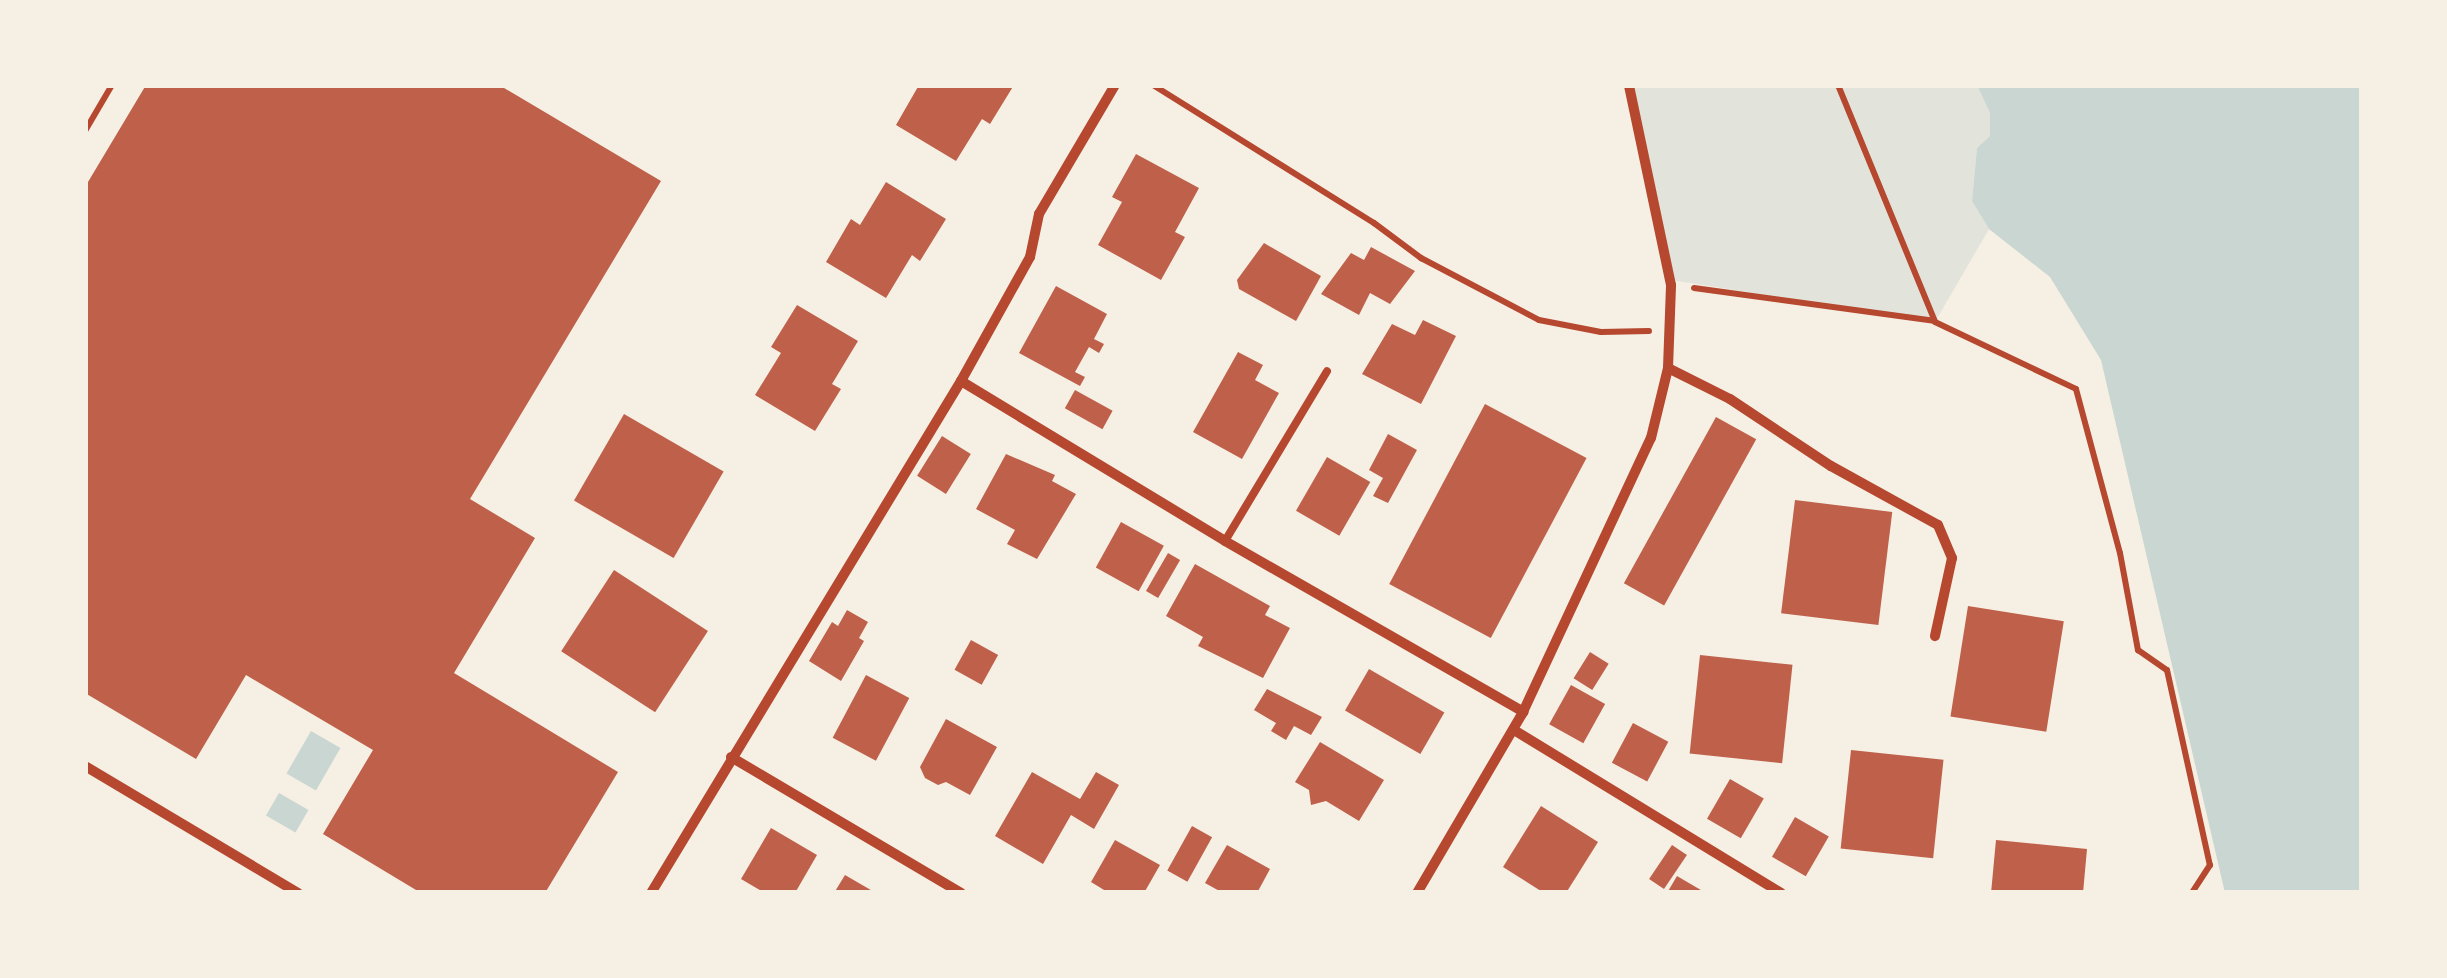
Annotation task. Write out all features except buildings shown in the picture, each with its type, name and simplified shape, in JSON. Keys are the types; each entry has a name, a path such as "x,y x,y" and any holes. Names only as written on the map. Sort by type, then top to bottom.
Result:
{"street":[{"path":"651,893 960,381 1030,257 1039,214 1115,85"},
{"path":"1417,893 1524,712 1651,438 1668,368 1671,285 1629,85"},
{"path":"1668,368 1730,398 1831,466 1938,525 1952,558 1935,636"},
{"path":"960,381 1225,541 1524,712"},
{"path":"1514,730 1781,893"},
{"path":"731,756 960,893"},
{"path":"85,766 298,893"}],"lane":[{"path":"1225,541 1327,371"}],"path":[{"path":"85,131 112,85"},
{"path":"1152,85 1374,223 1420,258 1539,320 1600,332 1670,330"},
{"path":"1838,85 1936,322"},
{"path":"1671,285 1936,322 2076,389 2120,553 2138,650 2167,670 2210,865 2192,893"}],"shaded area":[{"path":"1629,85 1977,85 1990,113 1990,136 1977,148 1972,201 1989,229 1935,322 1671,280"},
{"path":"1977,85 2362,85 2362,893 2225,893 2101,360 2050,277 1989,229 1972,201 1977,148 1990,136 1990,113"},
{"path":"311,731 340,748 316,790 286,773"},
{"path":"279,793 308,810 295,833 266,816"}]}
